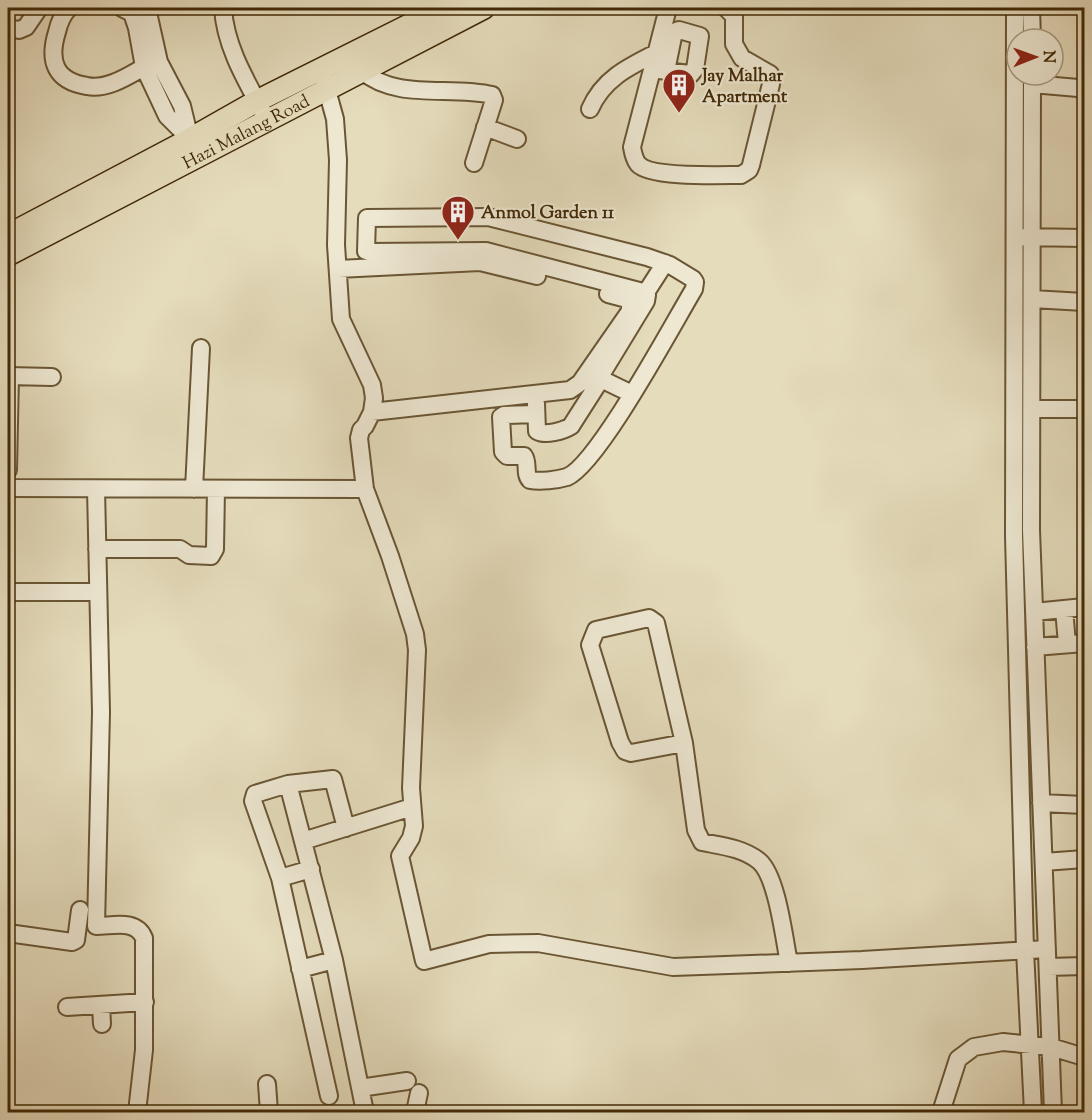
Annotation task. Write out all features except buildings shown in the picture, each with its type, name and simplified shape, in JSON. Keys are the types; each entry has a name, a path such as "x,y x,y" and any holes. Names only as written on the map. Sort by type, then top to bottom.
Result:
{"main road":[{"name":"Hazi Malang Road","path":"8,255 35,231 188,147 324,79 415,14 443,8"},
{"name":"Hazi Malang Road","path":"324,79 362,71 484,8"},
{"name":"Hazi Malang Road","path":"8,235 35,231"}],"street":[{"path":"8,28 19,30 26,27 39,8"},
{"path":"69,8 64,13 52,47 53,61 62,76 94,87 110,84 144,67"},
{"path":"122,8 132,13 144,67 167,116 188,147"},
{"path":"147,8 159,62 182,106 188,147"},
{"path":"223,8 224,27 238,62 262,110"},
{"path":"668,8 658,64 632,147 638,164 644,168 676,174 741,175 746,173 751,165 771,84 770,74 742,58 734,44 734,16 726,8"},
{"path":"1015,8 1014,536 1025,950 1033,1113"},
{"path":"1032,8 1032,27"},
{"path":"590,109 597,94 609,81 658,64"},
{"path":"362,71 373,80 405,88 492,95 494,100 474,163"},
{"path":"324,79 334,119 338,160 336,245 341,319 372,385 374,398 372,412 359,438 365,489 379,521 416,642 418,666 411,788 412,832 400,856 424,961 489,944 538,943 674,967 1047,949"},
{"path":"1065,85 1084,91"},
{"path":"1032,87 1031,530 1053,1113"},
{"path":"156,109 188,147"},
{"path":"485,128 517,139"},
{"path":"399,259 368,252 367,218 488,217 574,237 665,263 693,279 695,286 632,394 585,463 567,477 530,480 524,456 507,456 503,452 501,417 536,414"},
{"path":"1014,237 1084,238"},
{"path":"338,269 399,259 474,256 486,250 508,262 594,285 627,303 647,298 645,294"},
{"path":"604,370 627,303 645,294 665,263"},
{"path":"1032,299 1084,302"},
{"path":"194,489 201,348"},
{"path":"372,412 570,390 580,383 609,351"},
{"path":"8,470 9,376 52,377"},
{"path":"536,395 538,433 568,428 601,379 632,394"},
{"path":"568,428 570,390"},
{"path":"1032,409 1084,410"},
{"path":"8,488 365,489"},
{"path":"86,623 93,592 97,549 96,489"},
{"path":"97,549 180,549 189,555 211,556 215,549 216,489"},
{"path":"12,592 93,592"},
{"path":"93,592 101,712 96,926 134,925 141,930 144,938 144,1050 137,1113"},
{"path":"1034,612 1084,607"},
{"path":"1064,609 1067,644"},
{"path":"684,743 631,753 625,751 590,645 596,630 649,618 656,623 684,743 696,830 702,842 736,849 760,862 772,882 789,963"},
{"path":"1035,647 1084,643"},
{"path":"329,1096 280,878 252,798 255,794 288,784 333,779 346,828"},
{"path":"288,784 334,960 365,1113"},
{"path":"1041,803 1084,805"},
{"path":"303,842 412,807"},
{"path":"1044,862 1084,859"},
{"path":"280,878 311,869"},
{"path":"8,933 72,942 78,935 80,910"},
{"path":"300,969 334,960"},
{"path":"1048,967 1084,966"},
{"path":"67,1007 144,1002"},
{"path":"101,1005 102,1024"},
{"path":"941,1113 958,1059 974,1047 1003,1042 1051,1047 1084,1057"},
{"path":"267,1084 269,1113"},
{"path":"360,1088 413,1087 415,1113"}],"place":[{"name":"Jay Malhar Apartment","path":"679,114"},
{"name":"Anmol Garden 11","path":"458,241"}]}
